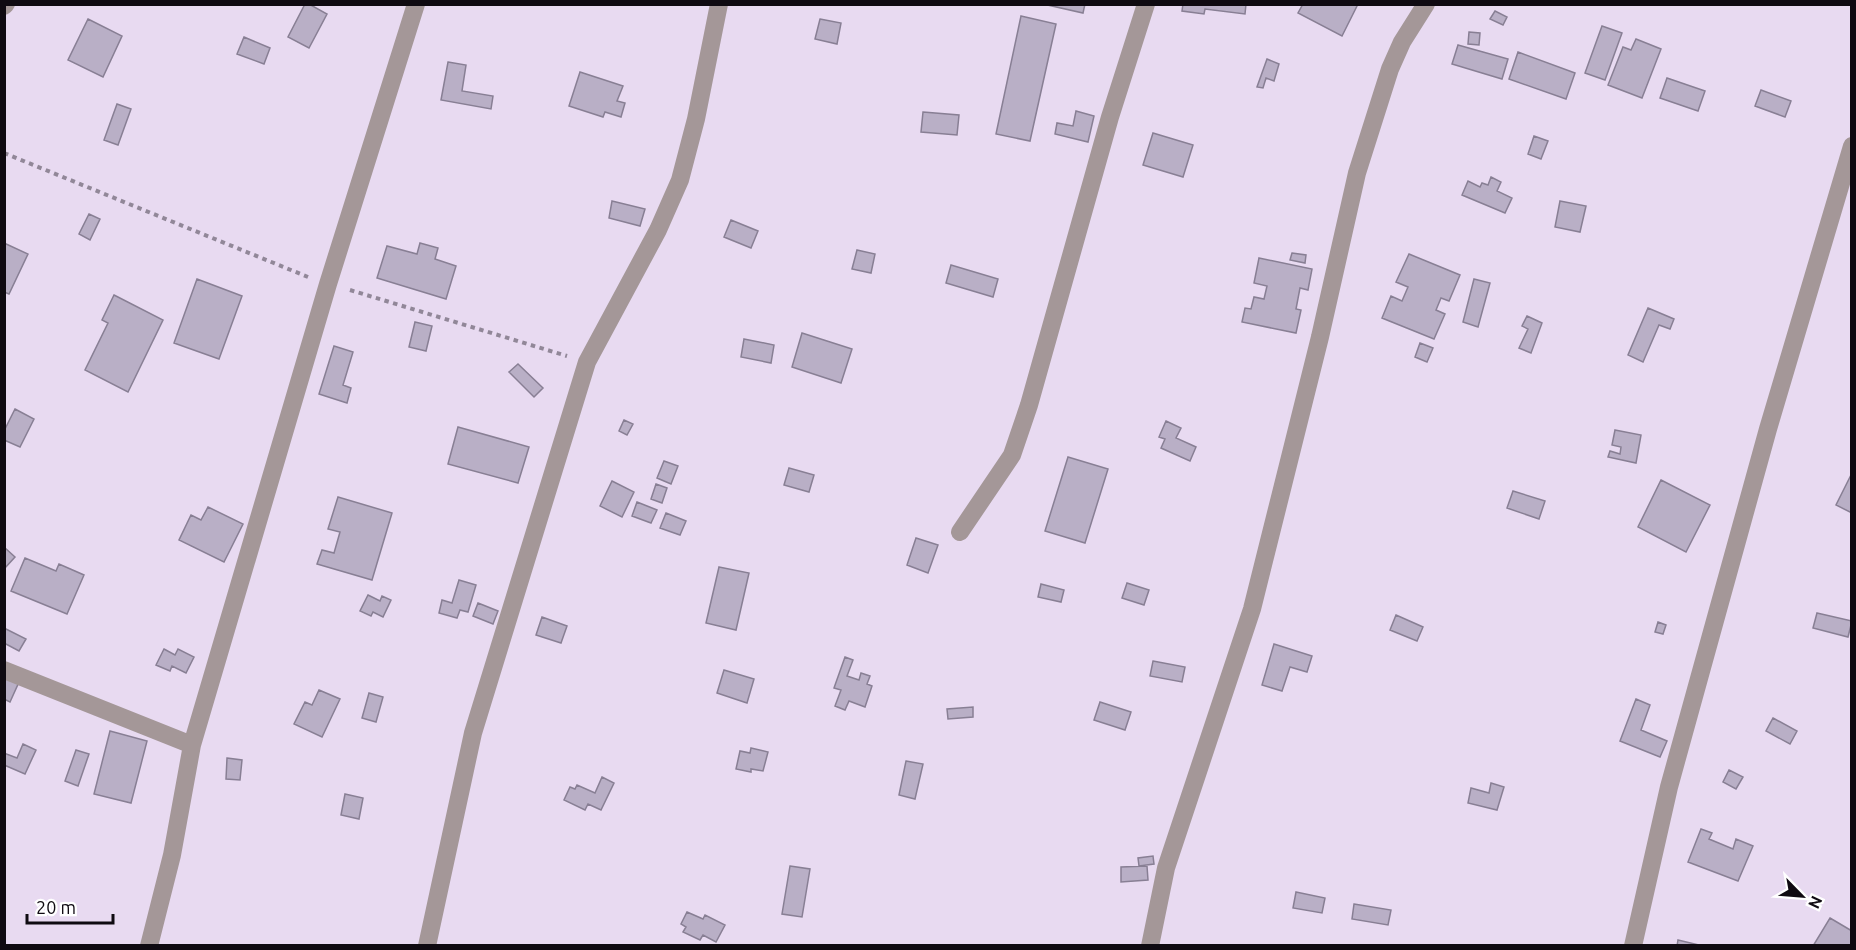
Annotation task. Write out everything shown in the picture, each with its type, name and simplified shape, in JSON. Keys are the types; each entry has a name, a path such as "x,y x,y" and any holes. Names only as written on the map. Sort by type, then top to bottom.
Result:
{"street":[{"path":"149,945 172,855 192,745 328,284 416,4"},
{"path":"427,945 472,733 587,362 658,230 680,180 696,119 719,4"},
{"path":"960,532 1012,455 1029,405 1110,117 1146,4"},
{"path":"1150,945 1166,868 1252,609 1320,337 1357,173 1390,69 1402,42 1426,4"},
{"path":"1633,945 1669,787 1794,339 1851,146"},
{"path":"4,670 192,745"}],"path":[{"path":"4,153 328,284 587,362"}],"building":[{"path":"305,4 327,14 309,48 288,37"},
{"path":"1043,4 1085,4 1083,13"},
{"path":"1183,4 1246,4 1245,14 1205,9 1204,14 1182,11"},
{"path":"1303,4 1358,4 1342,36 1298,13"},
{"path":"1495,11 1507,17 1503,25 1490,19"},
{"path":"1021,16 1056,24 1030,141 996,134"},
{"path":"88,19 122,36 103,77 68,60"},
{"path":"820,19 841,23 837,44 815,39"},
{"path":"1602,26 1622,33 1605,80 1585,73"},
{"path":"1469,32 1480,33 1479,45 1468,44"},
{"path":"244,37 270,48 264,64 237,54"},
{"path":"1636,39 1661,49 1642,98 1608,85 1623,47 1631,50"},
{"path":"1458,45 1508,59 1502,79 1452,64"},
{"path":"1518,52 1575,73 1566,99 1509,79"},
{"path":"1267,59 1279,64 1274,81 1266,78 1263,88 1257,87"},
{"path":"448,62 466,65 462,91 493,96 491,109 441,100"},
{"path":"580,72 623,86 617,101 625,103 621,117 605,112 603,117 569,106"},
{"path":"1667,78 1705,91 1698,111 1660,98"},
{"path":"1761,90 1791,101 1785,117 1755,106"},
{"path":"117,104 131,109 118,145 104,140"},
{"path":"1076,111 1094,116 1088,142 1055,134 1057,123 1073,126"},
{"path":"923,112 959,115 957,135 921,132"},
{"path":"1153,133 1193,145 1183,177 1143,165"},
{"path":"1534,136 1548,141 1541,159 1528,154"},
{"path":"1491,177 1501,182 1497,191 1512,198 1505,213 1462,195 1468,181 1480,187 1482,183 1488,185"},
{"path":"612,201 645,209 640,226 609,218"},
{"path":"1560,201 1586,206 1580,232 1555,227"},
{"path":"89,214 100,219 90,240 79,234"},
{"path":"731,220 758,231 751,248 724,237"},
{"path":"4,243 28,254 9,294 4,292"},
{"path":"420,243 438,248 435,259 456,266 446,299 377,278 387,246 417,254"},
{"path":"857,250 875,254 871,273 852,269"},
{"path":"1292,253 1306,255 1305,263 1290,260"},
{"path":"1409,254 1460,275 1449,301 1441,298 1436,310 1445,314 1434,339 1382,318 1391,296 1402,301 1408,287 1396,282"},
{"path":"1259,258 1312,269 1308,290 1300,288 1296,309 1301,310 1296,333 1242,322 1245,308 1251,309 1254,297 1264,299 1267,286 1254,283"},
{"path":"951,265 998,279 993,297 946,283"},
{"path":"197,279 242,296 219,359 174,343"},
{"path":"1474,279 1490,283 1478,327 1463,322"},
{"path":"114,295 163,320 128,392 85,370 108,323 102,320"},
{"path":"1648,308 1674,319 1670,329 1659,325 1643,362 1628,355"},
{"path":"1527,316 1542,323 1531,353 1519,348 1528,329 1522,326"},
{"path":"415,322 432,326 426,351 409,347"},
{"path":"802,333 852,349 841,383 792,367"},
{"path":"744,339 774,345 771,363 741,357"},
{"path":"1420,343 1433,348 1427,362 1415,357"},
{"path":"334,346 353,352 343,385 351,388 347,403 319,394"},
{"path":"518,364 543,388 534,397 509,372"},
{"path":"15,409 34,419 20,447 4,440 4,431"},
{"path":"624,420 633,424 627,435 619,431"},
{"path":"1166,421 1181,428 1176,438 1196,447 1190,461 1161,448 1165,439 1159,437"},
{"path":"458,427 529,447 518,483 448,464"},
{"path":"1615,430 1641,435 1636,463 1608,457 1610,451 1620,454 1621,447 1612,445"},
{"path":"1068,457 1108,469 1085,543 1045,531"},
{"path":"664,461 678,466 671,484 657,478"},
{"path":"789,468 814,475 809,492 784,485"},
{"path":"1852,475 1852,513 1836,505"},
{"path":"1661,480 1710,505 1686,552 1638,527"},
{"path":"612,481 634,492 622,517 600,506"},
{"path":"656,484 667,488 662,503 651,499"},
{"path":"1513,491 1545,501 1539,519 1507,508"},
{"path":"338,497 392,513 372,580 317,564 322,550 334,553 340,532 328,529"},
{"path":"637,502 657,510 651,523 632,516"},
{"path":"208,507 243,524 224,562 179,540 191,515 201,520"},
{"path":"666,513 686,521 680,535 660,528"},
{"path":"916,538 938,545 928,573 907,565"},
{"path":"4,547 15,557 4,569"},
{"path":"25,558 56,571 59,564 84,575 67,614 11,591"},
{"path":"719,567 749,573 736,630 706,623"},
{"path":"459,580 476,585 468,612 460,610 457,618 439,613 442,600 452,603"},
{"path":"1127,583 1149,590 1144,605 1122,598"},
{"path":"1041,584 1064,590 1061,602 1038,597"},
{"path":"368,595 380,601 382,596 391,600 383,617 373,612 371,616 360,611"},
{"path":"478,603 498,611 493,624 473,616"},
{"path":"1817,613 1852,621 1848,637 1813,628"},
{"path":"1396,615 1423,627 1417,641 1390,630"},
{"path":"542,617 567,626 561,643 536,635"},
{"path":"1658,622 1666,625 1663,634 1655,632"},
{"path":"4,628 26,639 19,651 4,643"},
{"path":"1274,644 1312,656 1307,672 1290,667 1282,691 1262,685"},
{"path":"164,649 175,655 178,649 194,657 186,673 172,666 170,671 156,665"},
{"path":"845,657 853,660 847,676 859,680 861,673 870,676 867,684 872,686 865,707 849,701 845,710 835,706 841,690 834,688"},
{"path":"1153,661 1185,667 1182,682 1150,676"},
{"path":"724,670 754,679 747,703 717,693"},
{"path":"4,675 19,682 10,702 4,699"},
{"path":"319,690 340,699 322,737 294,724 305,702 312,705"},
{"path":"369,693 383,697 376,722 362,718"},
{"path":"1636,699 1650,705 1641,730 1667,741 1660,757 1620,741"},
{"path":"1100,702 1131,712 1125,730 1094,720"},
{"path":"973,707 973,717 948,719 947,709"},
{"path":"1773,718 1797,731 1790,744 1766,731"},
{"path":"110,731 147,741 131,803 94,794"},
{"path":"23,744 36,750 25,774 4,765 4,753 17,758"},
{"path":"751,748 768,752 763,771 751,769 751,772 736,769 740,751 750,753"},
{"path":"76,750 89,754 78,786 65,781"},
{"path":"227,758 242,760 240,780 226,779"},
{"path":"906,761 923,764 915,799 899,795"},
{"path":"1729,770 1743,777 1736,789 1723,782"},
{"path":"602,777 614,783 601,810 588,804 585,810 564,800 570,787 575,789 577,785 595,793"},
{"path":"1491,783 1504,787 1497,810 1468,803 1471,788 1489,793"},
{"path":"345,794 363,798 359,819 341,815"},
{"path":"1701,829 1712,833 1709,839 1733,849 1736,839 1753,846 1738,881 1688,862"},
{"path":"1153,856 1154,864 1139,866 1138,858"},
{"path":"790,866 810,869 802,917 782,914"},
{"path":"1147,866 1148,880 1121,882 1121,867"},
{"path":"1296,892 1325,898 1322,913 1293,908"},
{"path":"1354,904 1391,910 1388,925 1352,919"},
{"path":"687,912 703,919 705,915 725,925 716,942 703,935 700,940 683,932 686,927 681,924"},
{"path":"1830,918 1852,931 1852,946 1813,946"},
{"path":"1678,940 1703,946 1677,946"}]}
